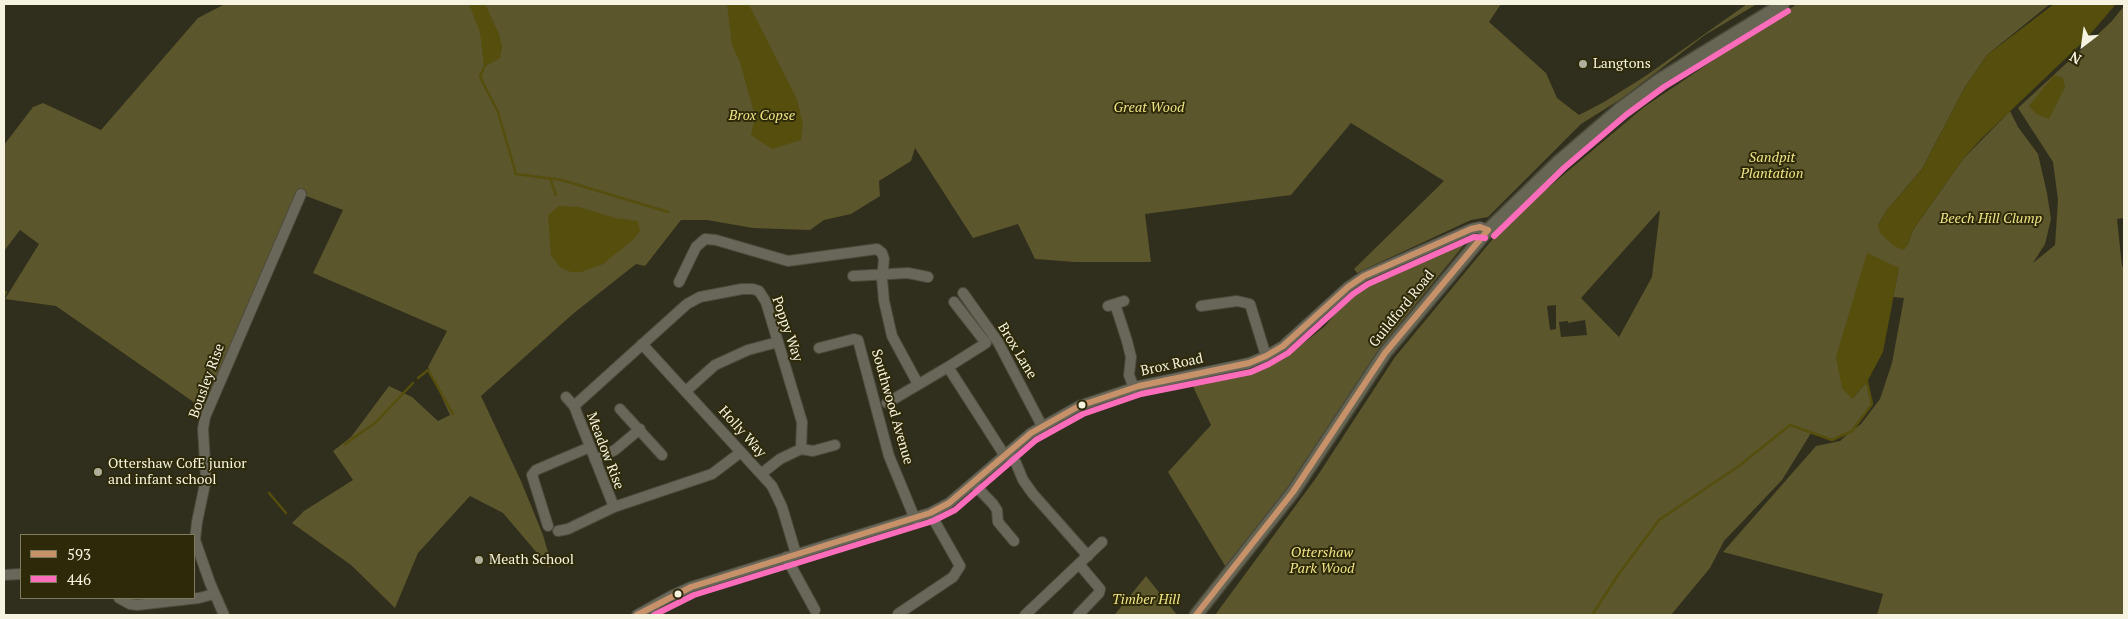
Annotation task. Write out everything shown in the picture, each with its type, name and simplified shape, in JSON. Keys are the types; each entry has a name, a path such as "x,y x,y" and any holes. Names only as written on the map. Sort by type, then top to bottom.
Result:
{"main road":[{"name":"Guildford Road","path":"1196,615 1293,492 1385,353 1488,230 1579,143 1621,108 1659,80 1783,4"}],"street":[{"name":"Bousley Rise","path":"224,615 214,594 195,540 196,522 206,479 205,417 301,194"},
{"name":"Brox Road","path":"637,615 691,587 930,513 949,503 1042,426 1079,406 1134,388 1249,363 1266,356 1288,342 1348,287 1364,276 1471,229 1480,227 1488,230"},
{"path":"679,282 696,247 702,241 710,239 788,261 877,249 882,253 884,259 882,275 884,301 892,336 918,384"},
{"path":"853,276 908,274 928,277"},
{"name":"Poppy Way","path":"642,344 700,298 753,289 758,292 766,302 802,422 801,449"},
{"name":"Brox Lane","path":"963,293 998,342 1042,426"},
{"path":"1202,317 1201,303 1237,301 1250,304 1266,356"},
{"path":"887,403 986,344 954,302"},
{"path":"1116,303 1131,357 1129,375 1134,388"},
{"name":"Southwood Avenue","path":"819,348 854,339 858,340 889,456 915,519"},
{"path":"686,391 716,365 748,350 778,342"},
{"name":"Holly Way","path":"642,344 772,486 779,499 791,556 816,607"},
{"name":"Meadow Rise","path":"614,507 574,406 642,344"},
{"path":"948,367 1006,454 1016,463 1023,480 1033,494 1088,556"},
{"path":"566,397 574,406"},
{"path":"620,409 662,455"},
{"path":"595,460 615,450 640,429"},
{"path":"761,474 780,459 801,449 807,452 835,445"},
{"path":"548,526 532,475 536,470 590,447"},
{"name":"Meadow Rise","path":"558,531 568,529 614,507 712,474 741,452"},
{"path":"973,483 994,504 997,510 998,522 1014,541"},
{"path":"898,614 953,577 960,566 930,513"},
{"path":"1025,615 1102,542"},
{"path":"1078,564 1100,589 1099,593 1078,615"},
{"path":"4,575 20,574"},
{"path":"195,598 214,594"},
{"path":"121,599 130,604 149,604 191,599"},
{"path":"149,604 150,615"}],"green space":[{"path":"225,4 1501,4 1489,22 1546,73 1557,98 1579,115 1644,77 1747,4 1757,4 1705,35 1621,99 1581,124 1488,217 1471,220 1357,273 1354,269 1444,181 1351,123 1291,195 1145,214 1151,262 1075,262 1035,259 1018,224 973,238 915,148 911,161 879,181 880,196 851,214 824,220 810,230 753,228 707,220 681,220 645,266 636,264 574,313 481,396 521,481 543,535 552,566 549,567 503,513 470,496 418,553 395,608 351,565 292,523 304,511 353,480 333,451 351,437 389,386 412,397 438,421 450,415 428,367 447,331 313,273 343,210 301,194 242,317 205,410 56,306 5,299 39,244 20,230 4,251 4,145 33,107 43,103 101,130 198,18"},
{"path":"1797,4 2050,4 1987,55 1965,87 1922,169 1887,210 1878,225 1907,246 1913,230 1963,159 2010,111 2018,127 2038,154 2051,219 2045,244 2033,263 2055,245 2058,200 2053,162 2018,108 2111,22 2124,6 2124,218 2117,219 2122,266 2124,267 2124,615 1877,615 1883,594 1723,552 1816,446 1840,441 1851,431 1832,440 1811,433 1782,480 1724,541 1710,568 1671,615 1215,615 1316,478 1395,357 1505,224 1644,107","holes":["1660,210 1652,277 1619,337 1581,298","1899,268 1893,297 1904,298 1892,363 1880,399 1861,424 1853,430 1872,404 1867,382 1852,399","1556,305 1556,329 1550,330 1547,306","1585,320 1587,335 1561,337 1559,322 1568,321 1568,323"]},
{"path":"1468,240 1379,349 1271,514 1227,569 1168,472 1211,425 1191,382 1263,368 1289,355 1325,326 1355,290"},
{"name":"Timber Hill","path":"1146,576 1177,615 1114,615 1116,613"}],"shaded area":[{"path":"469,4 485,4 499,34 502,47 500,58 484,67 480,32"},
{"path":"727,4 747,4 750,7 797,99 803,125 801,140 772,149 751,135 755,116 740,62 732,45"},
{"path":"2054,4 2116,4 2087,38 1981,139 1963,159 1913,230 1904,250 1894,246 1880,233 1878,225 1887,210 1922,169 1965,87 1987,55"},
{"path":"2054,75 2063,78 2065,87 2049,119 2036,114 2029,106"},
{"path":"559,206 579,207 615,218 638,221 640,231 635,238 603,264 581,272 571,272 561,268 551,256 548,215"},
{"path":"1867,253 1899,268 1883,352 1867,382 1852,399 1842,388 1836,357"}],"waterway":[{"path":"484,67 480,77 498,112 516,174 562,180 668,212"},
{"path":"550,178 556,195"},
{"path":"4,296 6,292"},
{"path":"418,378 428,370 453,414"},
{"path":"1592,615 1618,575 1659,520 1739,466 1790,425 1832,440 1852,431 1872,404 1867,382"},
{"path":"345,444 375,423 413,383"},
{"path":"269,493 286,513"}],"transit line":[{"name":"446","path":"1494,236 1564,168 1626,115 1664,87 1788,11"},
{"name":"593","path":"637,615 691,587 930,513 949,503 1031,433 1079,406 1139,386 1249,363 1266,356 1283,346 1348,287 1364,276 1471,229 1480,227 1488,230"},
{"name":"593","path":"1196,615 1293,492 1385,353 1488,230"},
{"name":"446","path":"654,615 694,595 933,521 955,510 1036,440 1083,414 1141,394 1251,372 1288,353 1353,294 1368,284 1474,237 1485,238"}],"place":[{"name":"Langtons","path":"1583,64"},
{"name":"Ottershaw CofE junior and infant school","path":"98,472"},
{"name":"Meath School","path":"479,560"}],"park label":[{"name":"Great Wood","path":"1149,108"},
{"name":"Brox Copse","path":"762,116"},
{"name":"Sandpit Plantation","path":"1772,166"},
{"name":"Beech Hill Clump","path":"1991,219"},
{"name":"Ottershaw Park Wood","path":"1322,562"}]}
